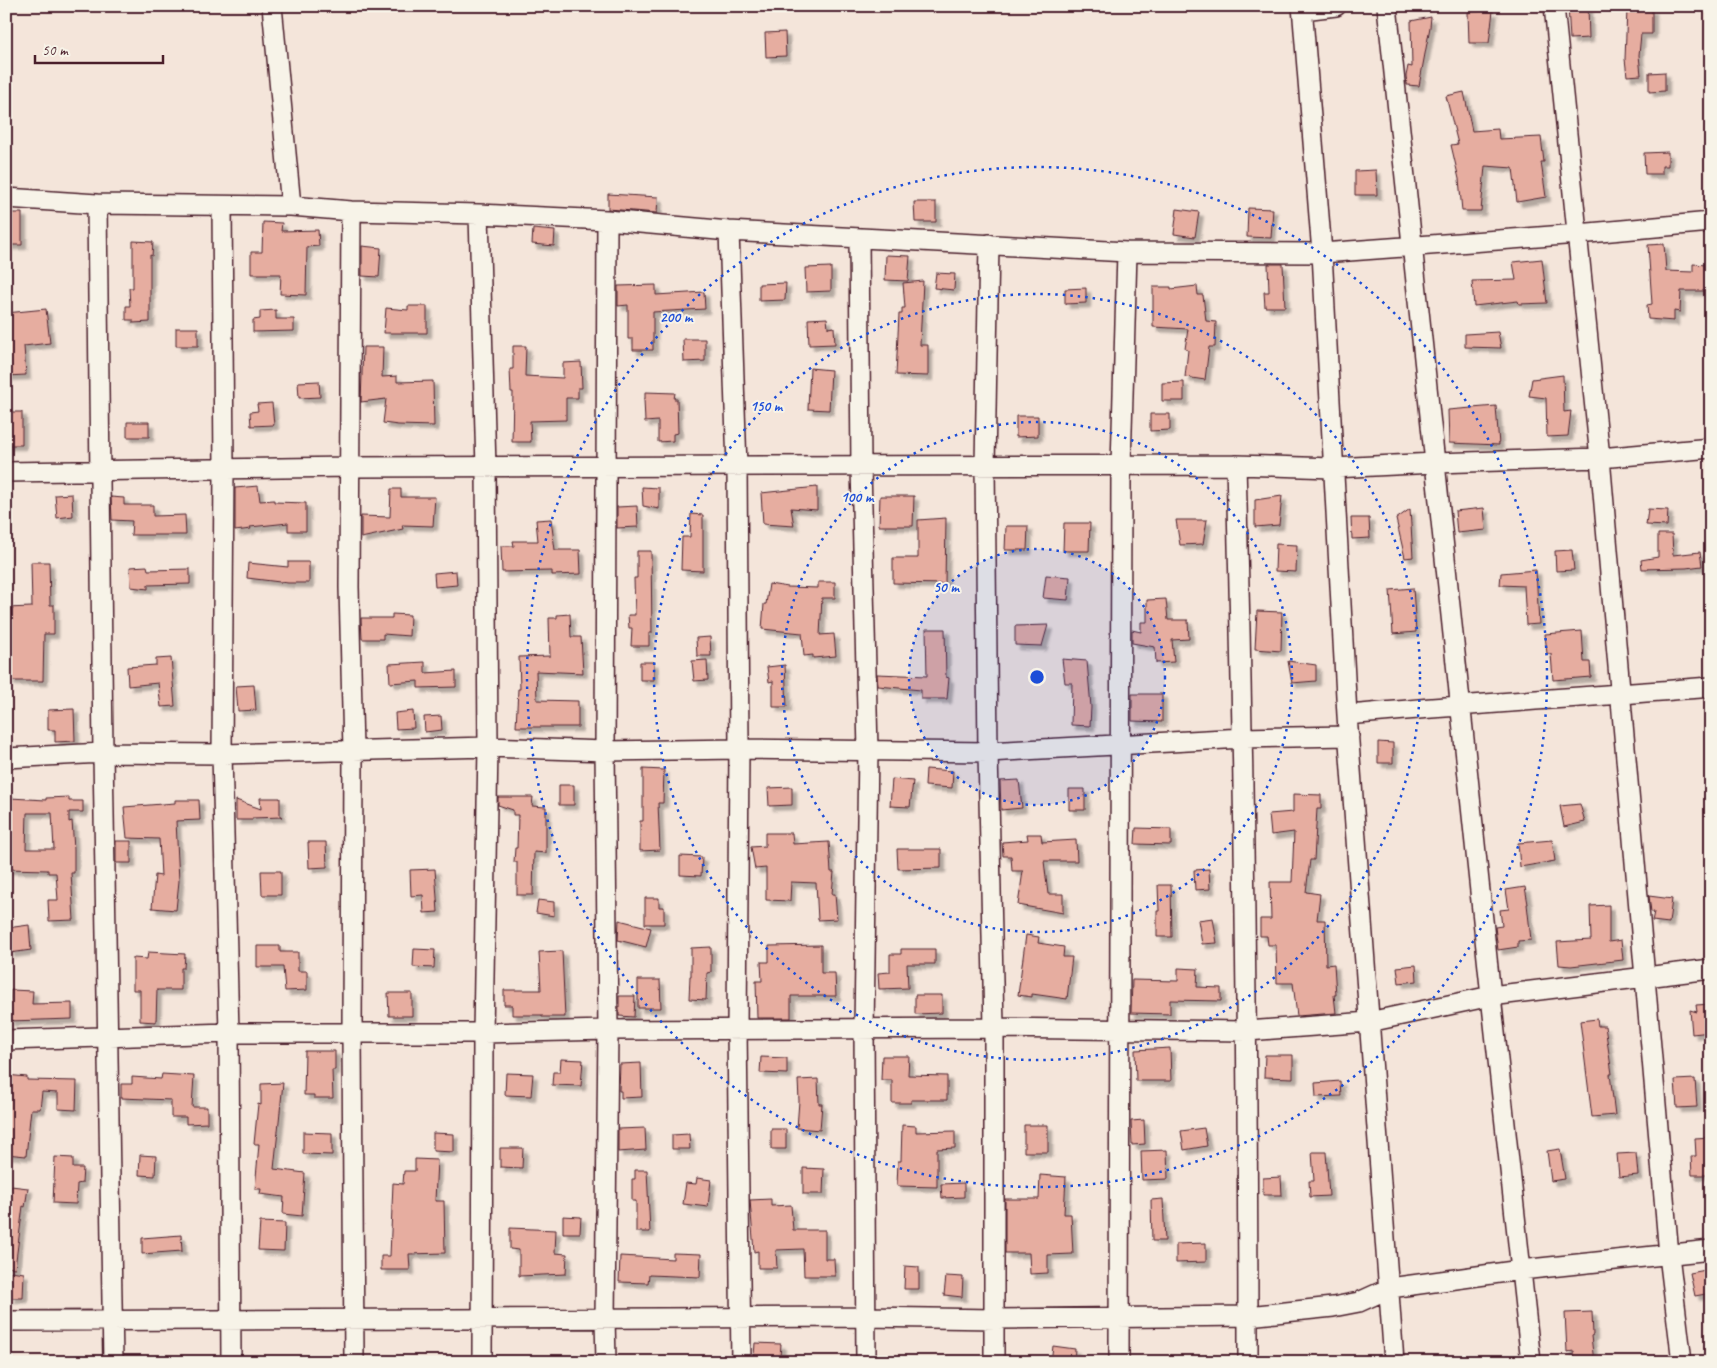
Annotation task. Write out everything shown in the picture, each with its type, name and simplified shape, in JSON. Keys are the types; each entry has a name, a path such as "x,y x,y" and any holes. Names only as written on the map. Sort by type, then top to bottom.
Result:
{"street":[{"path":"272,6 291,206"},
{"path":"1336,6 1302,8 1322,253 1347,714 1394,1362"},
{"path":"1387,6 1531,1362"},
{"path":"1554,6 1600,458 1669,1255 1682,1362"},
{"path":"6,198 97,204 291,206 351,212 479,214 607,220 859,238 1127,252 1322,253 1711,222"},
{"path":"97,204 103,753 113,1362"},
{"path":"222,206 224,469 222,754 229,1033 231,1362"},
{"path":"351,212 349,587 353,750 354,1362"},
{"path":"479,214 486,468 488,747 483,1033 482,1362"},
{"path":"606,1362 608,1030 605,751 607,220"},
{"path":"729,230 737,467 738,1029 742,1362"},
{"path":"859,238 861,467 868,750 864,1029 866,1362"},
{"path":"989,244 985,466 988,752 994,1028 994,1362"},
{"path":"1119,1362 1121,466 1127,252"},
{"path":"6,472 349,467 1236,465 1333,468 1600,458 1711,448"},
{"path":"1236,465 1244,738 1248,1362"},
{"path":"1347,714 1711,687"},
{"path":"6,758 103,753 222,754 488,747 605,751 739,749 988,752 1244,738 1349,736"},
{"path":"6,1040 229,1033 483,1033 738,1029 994,1028 1247,1031 1369,1022 1491,996 1711,969"},
{"path":"6,1321 231,1318 865,1317 995,1319 1119,1316 1248,1316 1333,1308 1359,1302 1390,1288 1521,1270 1711,1250"}],"building":[{"path":"1568,6 1588,6 1589,38 1570,39"},
{"path":"1627,9 1652,9 1652,34 1641,34 1639,55 1641,75 1627,76 1625,59"},
{"path":"1493,11 1489,43 1469,43 1468,12"},
{"path":"1431,17 1419,86 1407,85 1408,66 1412,67 1411,21"},
{"path":"785,32 786,56 766,57 765,33"},
{"path":"1665,72 1665,91 1649,92 1649,73"},
{"path":"1464,92 1472,131 1498,129 1499,139 1541,137 1544,162 1541,162 1546,197 1517,202 1513,168 1485,166 1481,211 1462,211 1459,179 1451,145 1458,144 1446,96"},
{"path":"1668,152 1668,166 1662,166 1662,174 1645,174 1644,153"},
{"path":"1376,170 1377,195 1355,195 1355,171"},
{"path":"608,194 658,197 657,213 608,209"},
{"path":"914,202 936,202 936,222 915,222"},
{"path":"1248,208 1273,209 1271,238 1247,237"},
{"path":"1177,209 1199,212 1195,237 1174,234"},
{"path":"8,213 22,213 22,245 6,245"},
{"path":"263,222 282,223 281,231 318,230 319,246 307,247 306,295 280,294 281,274 251,274 251,252 262,252"},
{"path":"533,229 555,231 554,246 532,244"},
{"path":"133,241 153,242 152,256 150,255 150,322 133,323 133,320 126,320 126,306 130,306 129,288 133,288"},
{"path":"1664,244 1666,271 1693,272 1693,264 1707,265 1707,291 1681,291 1680,312 1674,311 1674,321 1648,319 1647,305 1652,304 1648,245"},
{"path":"362,246 381,248 379,277 362,276"},
{"path":"886,255 910,256 908,281 885,280"},
{"path":"1542,259 1547,303 1519,304 1518,301 1474,306 1472,281 1516,280 1513,262"},
{"path":"1268,264 1283,264 1285,307 1265,307 1264,292 1269,292"},
{"path":"831,267 831,291 806,292 805,268"},
{"path":"936,273 955,274 954,290 934,288"},
{"path":"923,281 920,345 928,345 928,376 896,375 899,314 902,314 902,308 905,308 903,283"},
{"path":"786,283 785,300 759,301 759,284"},
{"path":"656,285 656,295 704,292 705,309 653,312 653,350 633,350 633,339 628,339 628,305 618,306 618,286"},
{"path":"1197,286 1198,295 1203,295 1206,321 1216,322 1215,347 1209,347 1205,380 1185,377 1188,350 1185,349 1188,329 1153,327 1153,287 1171,287 1171,289"},
{"path":"1086,288 1086,303 1065,304 1065,289"},
{"path":"408,306 427,306 427,333 384,333 386,308 408,310"},
{"path":"46,309 50,343 24,346 26,375 6,376 6,313"},
{"path":"276,310 276,319 294,319 294,331 253,332 253,320 260,319 260,311"},
{"path":"827,318 828,328 834,327 835,344 809,345 808,319"},
{"path":"176,328 198,328 198,346 176,346"},
{"path":"1498,332 1501,348 1465,347 1465,334"},
{"path":"683,339 705,339 705,361 684,362"},
{"path":"513,346 526,346 525,376 563,378 563,363 581,362 582,388 578,388 578,398 566,398 566,420 530,421 531,442 512,442 513,392 511,392 510,369 513,369"},
{"path":"363,347 383,347 382,377 397,376 397,382 433,381 434,426 383,423 386,399 361,402"},
{"path":"810,368 831,370 829,410 808,409"},
{"path":"1563,375 1564,412 1571,411 1568,436 1547,437 1546,398 1529,396 1532,379"},
{"path":"319,381 320,397 299,398 298,382"},
{"path":"1184,382 1184,401 1162,401 1162,383"},
{"path":"645,392 675,393 674,399 677,399 678,433 673,434 673,441 658,442 658,421 645,422"},
{"path":"272,403 274,425 251,426 250,412 258,411 257,404"},
{"path":"1496,406 1499,445 1449,443 1448,410"},
{"path":"6,412 22,412 22,445 6,445"},
{"path":"1150,414 1170,414 1170,430 1150,431"},
{"path":"1016,416 1038,416 1038,436 1016,437"},
{"path":"127,422 149,422 149,437 127,437"},
{"path":"258,486 260,501 274,500 274,502 306,503 306,531 288,531 288,523 250,527 251,529 235,531 235,488"},
{"path":"642,487 659,488 659,509 643,506"},
{"path":"817,487 817,510 791,508 794,526 763,524 761,493"},
{"path":"391,489 401,489 401,497 435,497 433,526 402,525 403,529 361,538 361,516 390,517"},
{"path":"72,494 73,516 57,518 55,495"},
{"path":"880,496 914,496 913,526 879,526"},
{"path":"1282,496 1279,525 1255,527 1255,500"},
{"path":"111,497 124,498 124,505 153,505 153,516 185,515 186,535 131,535 132,521 112,520"},
{"path":"637,506 638,527 617,528 617,507"},
{"path":"1484,508 1486,530 1457,533 1455,511"},
{"path":"1410,509 1413,557 1405,558 1396,519"},
{"path":"1648,509 1668,510 1667,526 1646,525"},
{"path":"691,514 703,515 703,571 681,570 682,537 690,537"},
{"path":"946,518 945,584 893,583 893,558 918,558 918,520"},
{"path":"1351,518 1369,518 1370,538 1352,539"},
{"path":"551,519 555,550 580,550 581,574 552,575 552,571 502,572 501,546 514,546 513,541 538,541 536,520"},
{"path":"1176,520 1207,520 1203,544 1180,545"},
{"path":"1064,523 1090,523 1089,551 1063,551"},
{"path":"1006,526 1028,526 1027,550 1005,550"},
{"path":"1658,534 1672,534 1673,555 1700,552 1702,566 1642,569 1641,560 1658,557"},
{"path":"1276,544 1297,545 1296,572 1275,571"},
{"path":"1572,550 1574,570 1556,571 1555,551"},
{"path":"637,551 651,551 652,633 649,633 649,646 631,646 632,628 629,628 628,615 635,615 634,578 637,578"},
{"path":"31,562 49,562 50,605 54,605 54,634 44,634 43,681 10,681 10,633 6,633 6,608 32,607"},
{"path":"288,562 309,562 309,583 288,583 247,578 248,563 288,567"},
{"path":"147,566 148,570 190,569 190,584 148,585 148,589 131,587 130,567"},
{"path":"1536,570 1539,624 1526,625 1524,586 1500,585 1501,573"},
{"path":"456,571 457,585 435,587 434,573"},
{"path":"1046,575 1070,577 1068,600 1043,598"},
{"path":"818,582 835,582 835,598 822,598 820,635 834,634 836,656 813,658 813,655 804,656 802,633 762,629 764,604 766,604 769,584 818,588"},
{"path":"1413,588 1416,632 1393,634 1390,590"},
{"path":"1166,599 1168,620 1188,620 1189,639 1172,640 1174,662 1156,663 1155,647 1132,643 1132,630 1141,632 1141,622 1147,622 1147,600"},
{"path":"1257,611 1282,612 1281,651 1255,649"},
{"path":"392,614 410,615 409,636 383,634 383,639 362,639 361,618 392,618"},
{"path":"570,614 571,637 581,637 583,673 536,671 537,700 578,701 578,727 516,727 518,689 520,689 519,657 550,656 549,618"},
{"path":"1048,625 1042,646 1015,645 1015,626"},
{"path":"926,629 945,629 946,677 949,678 947,699 921,699 921,690 878,686 877,674 927,676"},
{"path":"1582,631 1584,662 1590,662 1591,677 1553,680 1551,654 1547,654 1545,634"},
{"path":"710,637 711,656 697,656 696,638"},
{"path":"171,658 175,706 161,707 158,683 128,686 127,667 156,665 156,659"},
{"path":"1062,659 1087,661 1091,707 1090,726 1071,725 1072,683 1065,683"},
{"path":"707,660 708,680 694,681 692,661"},
{"path":"1288,661 1316,665 1316,681 1292,683"},
{"path":"425,662 425,673 456,671 456,687 418,688 418,681 390,683 389,664"},
{"path":"640,662 654,662 654,680 640,680"},
{"path":"785,665 787,707 773,707 773,681 769,682 767,667"},
{"path":"254,685 256,710 238,711 236,686"},
{"path":"1132,694 1162,694 1162,722 1132,721"},
{"path":"74,709 75,741 55,742 55,730 48,730 48,710"},
{"path":"413,711 414,728 396,729 395,713"},
{"path":"441,716 442,730 425,732 424,717"},
{"path":"1378,742 1393,743 1393,763 1378,763"},
{"path":"643,769 664,770 663,803 658,803 660,850 640,851 640,821 643,821"},
{"path":"926,769 953,771 952,788 925,786"},
{"path":"892,779 913,781 910,807 890,806"},
{"path":"1019,780 1022,808 1001,810 1000,781"},
{"path":"559,785 574,785 574,805 559,805"},
{"path":"792,787 792,805 769,806 768,788"},
{"path":"1069,789 1085,789 1085,810 1069,810"},
{"path":"1293,794 1321,795 1321,809 1317,809 1314,860 1310,860 1306,892 1320,894 1317,920 1325,920 1326,965 1334,964 1336,1013 1297,1016 1293,983 1277,983 1276,945 1268,945 1267,936 1260,936 1260,919 1271,919 1270,882 1292,882 1294,832 1271,835 1269,814 1293,812"},
{"path":"69,797 69,801 83,801 83,812 69,812 69,822 72,821 74,849 74,873 71,873 74,920 49,921 48,900 58,900 56,873 48,873 48,870 6,869 6,820 9,820 10,798 46,800 46,798","holes":["27,813 52,813 54,849 26,849"]},
{"path":"498,797 533,797 532,806 546,807 546,853 534,852 533,895 517,895 517,862 514,862 515,848 517,848 518,815 513,815 513,810 498,805"},
{"path":"260,798 280,798 280,816 282,817 236,820 236,800 261,809"},
{"path":"175,800 199,800 200,820 176,821 179,881 176,910 152,908 155,875 161,876 159,839 127,838 124,807 175,803"},
{"path":"1580,804 1585,822 1564,827 1560,806"},
{"path":"1136,828 1171,829 1171,845 1135,844"},
{"path":"765,833 792,833 793,844 829,842 831,872 834,872 832,894 835,894 837,919 818,920 816,883 791,882 790,901 766,900 766,868 755,869 751,847 765,846"},
{"path":"1027,834 1041,834 1042,842 1076,840 1077,861 1044,861 1048,894 1063,894 1063,913 1018,905 1023,871 1012,871 1011,856 1003,856 1002,842 1028,840"},
{"path":"1552,840 1555,861 1520,867 1518,843"},
{"path":"116,841 131,841 131,863 116,863"},
{"path":"308,842 326,842 327,867 309,868"},
{"path":"897,849 941,849 941,868 898,869"},
{"path":"680,856 702,857 701,876 680,875"},
{"path":"435,869 438,912 424,913 423,895 411,896 410,870"},
{"path":"1209,869 1210,889 1195,890 1194,870"},
{"path":"261,871 281,871 281,895 262,895"},
{"path":"1158,885 1171,885 1172,937 1157,937"},
{"path":"1525,887 1531,940 1518,941 1518,947 1498,950 1495,927 1502,926 1500,910 1509,909 1506,890"},
{"path":"1649,896 1672,899 1669,923 1652,921 1654,912 1651,912"},
{"path":"645,898 659,898 659,907 664,907 664,924 645,924"},
{"path":"538,900 554,902 554,916 536,913"},
{"path":"1609,905 1609,942 1621,940 1623,960 1571,966 1559,965 1557,942 1591,940 1590,906"},
{"path":"1213,918 1217,943 1202,944 1198,920"},
{"path":"619,920 651,928 646,947 618,940"},
{"path":"29,925 31,950 10,953 7,928"},
{"path":"1026,935 1039,937 1038,943 1064,947 1063,957 1072,957 1067,999 1032,994 1032,997 1018,995"},
{"path":"821,945 821,973 835,973 836,996 791,996 791,1018 757,1018 756,981 762,981 761,962 769,962 769,946"},
{"path":"257,946 280,946 280,952 298,952 298,971 307,971 307,990 285,991 283,967 257,967"},
{"path":"711,947 711,972 707,973 706,1000 689,999 691,948"},
{"path":"414,949 435,950 434,968 413,967"},
{"path":"901,949 935,949 935,964 907,964 908,988 879,989 878,973 890,972 890,954 901,954"},
{"path":"562,951 565,1017 512,1015 512,1005 504,1005 504,990 541,990 539,952"},
{"path":"148,952 185,954 184,968 181,968 181,990 157,990 156,1022 140,1021 140,990 133,990 133,958 147,959"},
{"path":"1416,965 1417,981 1399,983 1397,967"},
{"path":"1178,968 1198,969 1197,987 1221,988 1221,1001 1170,1000 1170,1014 1131,1013 1132,980 1178,981"},
{"path":"638,980 660,980 661,1008 638,1008"},
{"path":"11,990 33,991 32,1004 72,1003 72,1019 9,1021"},
{"path":"388,993 412,993 412,1016 389,1016"},
{"path":"915,995 942,995 942,1013 915,1014"},
{"path":"619,996 635,996 634,1017 619,1016"},
{"path":"1711,1004 1711,1032 1692,1034 1690,1010 1697,1012 1696,1005"},
{"path":"1597,1019 1598,1026 1605,1026 1612,1074 1610,1074 1615,1115 1592,1117 1580,1021"},
{"path":"1170,1048 1171,1081 1136,1081 1135,1050"},
{"path":"305,1051 335,1051 335,1070 332,1070 333,1098 314,1098 314,1095 304,1095"},
{"path":"1265,1055 1293,1055 1293,1078 1264,1077"},
{"path":"882,1056 909,1056 908,1075 947,1076 947,1100 911,1100 911,1103 892,1103 892,1080 881,1080"},
{"path":"761,1057 787,1058 787,1074 760,1073"},
{"path":"561,1059 583,1060 581,1086 552,1085 553,1072 560,1072"},
{"path":"641,1063 642,1097 621,1098 621,1091 619,1091 620,1064"},
{"path":"506,1073 533,1074 531,1096 505,1095"},
{"path":"162,1074 194,1076 192,1107 207,1107 207,1123 186,1124 186,1117 171,1117 171,1100 121,1098 121,1084 132,1084 132,1077 161,1079"},
{"path":"6,1075 27,1077 27,1080 77,1081 76,1110 58,1109 58,1093 42,1092 40,1109 31,1109 26,1156 6,1154"},
{"path":"818,1079 819,1104 822,1104 820,1130 797,1128 798,1080"},
{"path":"1695,1079 1697,1107 1677,1108 1675,1080"},
{"path":"1340,1081 1341,1096 1316,1097 1315,1083"},
{"path":"283,1083 274,1169 305,1173 302,1216 283,1214 284,1197 260,1194 261,1189 255,1189 259,1144 254,1144 258,1104 261,1105 261,1084"},
{"path":"1144,1120 1145,1144 1132,1145 1131,1121"},
{"path":"902,1125 916,1126 916,1132 955,1131 955,1148 937,1149 937,1187 897,1186 898,1161 901,1161"},
{"path":"1024,1125 1048,1125 1048,1152 1024,1152"},
{"path":"645,1128 646,1150 618,1152 618,1129"},
{"path":"1204,1128 1207,1146 1184,1150 1181,1131"},
{"path":"771,1129 786,1129 786,1149 771,1149"},
{"path":"303,1132 332,1133 332,1155 303,1154"},
{"path":"433,1133 454,1134 454,1152 433,1151"},
{"path":"689,1134 690,1149 672,1149 672,1135"},
{"path":"1711,1137 1711,1175 1692,1175 1691,1156 1696,1156 1695,1138"},
{"path":"500,1148 523,1148 522,1168 500,1167"},
{"path":"1560,1149 1565,1179 1551,1181 1547,1151"},
{"path":"1167,1150 1168,1179 1142,1180 1141,1151"},
{"path":"1312,1152 1326,1152 1329,1196 1310,1197 1309,1181 1314,1181"},
{"path":"1636,1153 1638,1175 1619,1177 1617,1154"},
{"path":"140,1155 156,1156 155,1176 139,1175"},
{"path":"55,1157 73,1158 73,1168 83,1168 82,1183 77,1184 76,1204 53,1203"},
{"path":"415,1159 437,1160 435,1201 444,1201 445,1253 409,1254 410,1270 381,1270 381,1256 390,1256 393,1183 403,1184 404,1171 415,1171"},
{"path":"803,1168 824,1169 823,1194 803,1194"},
{"path":"635,1170 647,1170 650,1232 636,1232 636,1201 632,1201 632,1179 635,1179"},
{"path":"1040,1175 1066,1177 1064,1214 1071,1214 1073,1254 1048,1255 1048,1273 1030,1274 1029,1253 1005,1253 1005,1199 1039,1199"},
{"path":"1281,1177 1282,1195 1263,1195 1263,1178"},
{"path":"697,1178 711,1180 708,1207 683,1204 686,1183 696,1184"},
{"path":"964,1183 964,1197 942,1198 941,1184"},
{"path":"11,1186 28,1188 25,1207 23,1206 15,1268 6,1267 6,1220"},
{"path":"771,1199 771,1206 791,1205 793,1230 825,1230 825,1259 834,1259 835,1276 804,1276 803,1249 776,1250 777,1268 758,1268 758,1251 754,1252 750,1200"},
{"path":"1163,1199 1165,1241 1152,1241 1151,1200"},
{"path":"563,1216 581,1217 580,1233 563,1233"},
{"path":"260,1222 285,1223 284,1251 258,1250"},
{"path":"510,1228 556,1230 555,1253 567,1254 566,1274 519,1276 519,1250 510,1249"},
{"path":"181,1235 182,1251 142,1254 142,1238"},
{"path":"1206,1243 1206,1262 1176,1263 1176,1244"},
{"path":"673,1253 701,1254 700,1277 649,1275 648,1283 619,1282 620,1256 673,1259"},
{"path":"905,1266 919,1267 919,1289 904,1289"},
{"path":"1711,1269 1711,1293 1695,1296 1690,1273"},
{"path":"11,1271 24,1273 23,1298 10,1298"},
{"path":"946,1276 963,1277 962,1297 944,1295"},
{"path":"1592,1312 1593,1335 1591,1336 1594,1362 1575,1362 1574,1351 1567,1352 1565,1313"},
{"path":"755,1343 781,1344 780,1357 754,1356"},
{"path":"1053,1346 1075,1349 1074,1362 1051,1362"}]}
